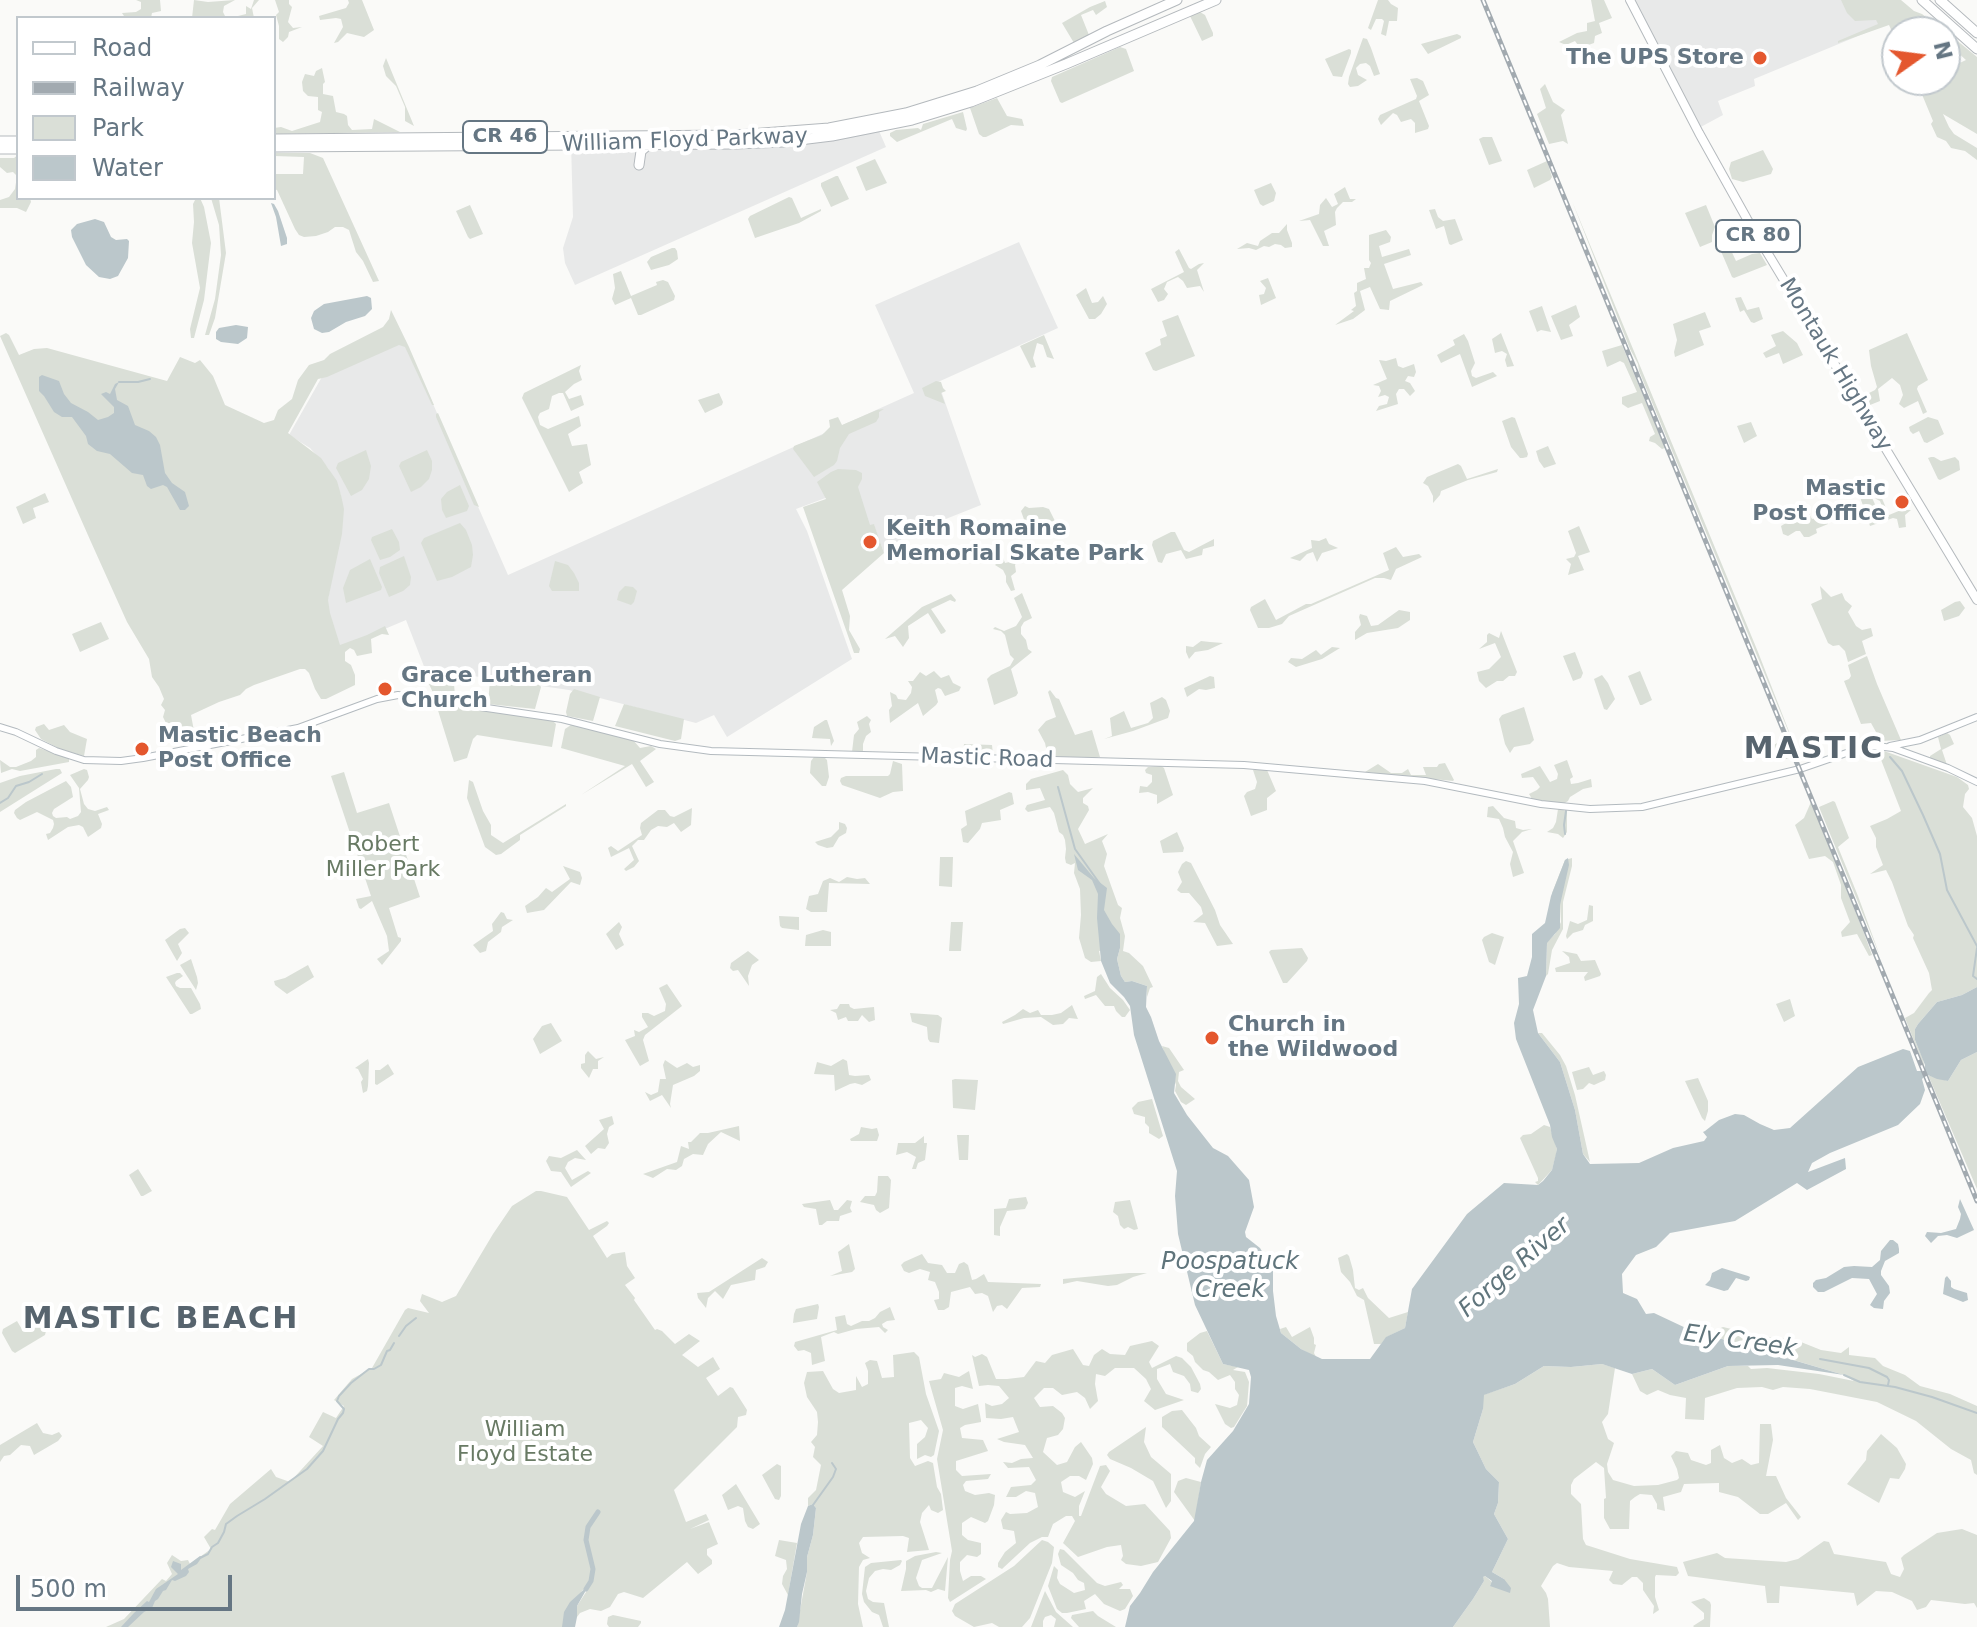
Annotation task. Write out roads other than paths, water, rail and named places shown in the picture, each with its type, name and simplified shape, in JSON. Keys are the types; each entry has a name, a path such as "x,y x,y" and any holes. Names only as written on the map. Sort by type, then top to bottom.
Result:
{"highway":[{"name":"William Floyd Parkway","path":"276,147 783,142 873,129 971,102 1216,0"},
{"path":"1922,0 1977,49"},
{"path":"1940,0 1977,33"},
{"name":"William Floyd Parkway","path":"276,139 714,136 829,128 915,111 967,95 1011,78 1174,1"},
{"path":"1126,39 1131,26 1174,1"},
{"path":"1066,64 1111,40 1118,27"},
{"path":"684,128 688,133 714,136"},
{"path":"649,144 641,151 639,165 638,144 641,140 714,136"}],"main road":[{"name":"Montauk Highway","path":"1630,0 1747,219 1977,600"},
{"name":"Mastic Road","path":"0,727 84,760 121,761 298,728 377,699 407,696 562,719 660,744 710,751 1244,765 1425,781 1541,804 1590,809 1642,807 1800,769 1861,748 1887,746 1977,782"},
{"path":"1887,746 1920,740 1977,717"}],"water":[{"path":"271,203 278,211 287,238 287,244 281,246 276,217"},
{"path":"95,219 104,222 111,237 129,241 128,258 118,276 110,279 99,277 86,265 72,237 71,230 77,224"},
{"path":"367,296 371,298 372,309 365,316 329,332 314,329 311,318 314,311 324,304"},
{"path":"236,325 248,327 247,338 238,344 216,339 219,328"},
{"path":"42,375 59,381 71,403 98,420 114,413 114,407 101,394 110,394 119,382 115,389 117,400 128,406 135,425 156,437 165,473 172,483 185,492 189,506 180,510 167,487 163,485 151,489 143,475 132,473 110,454 97,451 88,444 72,417 62,417 54,412 39,391 39,377"},
{"name":"Forge River","path":"1074,854 1107,888 1104,910 1120,934 1117,959 1121,976 1125,982 1147,986 1146,1007 1176,1074 1174,1093 1213,1148 1228,1156 1249,1180 1254,1207 1246,1237 1260,1248 1273,1270 1276,1316 1281,1333 1301,1349 1322,1359 1370,1359 1386,1337 1405,1328 1412,1289 1467,1214 1504,1183 1538,1185 1552,1170 1557,1149 1516,1039 1514,1023 1519,1004 1518,978 1527,976 1532,957 1532,934 1545,923 1551,896 1568,858 1560,905 1560,928 1547,943 1546,976 1533,1010 1538,1033 1560,1062 1575,1110 1583,1154 1590,1164 1639,1163 1673,1148 1704,1141 1707,1137 1703,1132 1719,1120 1735,1114 1744,1115 1774,1130 1790,1128 1858,1067 1903,1049 1910,1051 1917,1071 1925,1071 1915,1040 1918,1024 1937,1002 1977,987 1977,1052 1961,1060 1948,1081 1928,1075 1924,1077 1925,1090 1920,1104 1898,1125 1830,1153 1812,1163 1808,1172 1845,1158 1846,1169 1807,1190 1797,1183 1735,1221 1670,1233 1656,1247 1636,1255 1622,1274 1623,1293 1637,1299 1646,1314 1654,1313 1688,1329 1844,1375 1778,1365 1728,1366 1675,1385 1652,1369 1632,1374 1602,1364 1544,1366 1515,1384 1484,1395 1473,1442 1486,1469 1499,1482 1494,1514 1508,1539 1492,1572 1511,1588 1510,1593 1490,1586 1492,1581 1483,1577 1484,1581 1453,1627 1125,1627 1130,1606 1194,1521 1207,1460 1233,1431 1249,1404 1251,1377 1249,1370 1223,1364 1195,1305 1178,1234 1177,1171 1134,1035 1130,1006 1110,983 1101,961 1098,894 1092,880 1078,870"},
{"path":"1960,1199 1974,1230 1957,1238 1938,1236 1931,1243 1925,1236 1927,1232 1941,1233 1956,1229 1961,1214 1958,1207"},
{"path":"1890,1240 1898,1244 1899,1253 1885,1261 1881,1271 1890,1293 1883,1309 1870,1305 1877,1294 1869,1279 1852,1278 1824,1292 1818,1292 1813,1287 1816,1280 1844,1267 1872,1267 1880,1260 1881,1251"},
{"path":"1722,1268 1748,1276 1749,1280 1736,1278 1724,1291 1705,1285 1712,1273"},
{"path":"1947,1276 1951,1287 1967,1293 1968,1300 1963,1302 1943,1294"},
{"path":"813,1504 816,1508 813,1535 807,1557 799,1622 797,1627 779,1627 801,1524 808,1506"},
{"path":"200,1556 186,1576 172,1580 152,1608 128,1627 121,1627 149,1602 156,1589 178,1574 171,1567 173,1561 181,1564 181,1570"},
{"path":"589,1585 577,1606 575,1627 562,1627 564,1612 570,1602"}],"waterway":[{"path":"119,382 150,379"},
{"path":"1890,757 1902,771 1923,815 1940,854 1947,890 1977,946"},
{"path":"0,803 16,786 42,774"},
{"name":"Poospatuck Creek","path":"1058,787 1075,849 1100,884"},
{"path":"1565,834 1566,811"},
{"path":"1977,948 1973,976 1977,979"},
{"path":"399,1336 416,1318"},
{"path":"200,1558 218,1543 226,1524 307,1469 323,1451 343,1413 344,1409 337,1401 339,1396 369,1369 381,1365 394,1343"},
{"path":"1820,1359 1869,1368 1887,1377 1888,1385"},
{"name":"Ely Creek","path":"1844,1375 1860,1382 1932,1397 1977,1413"},
{"path":"813,1505 833,1477 836,1469 832,1463"},
{"path":"586,1589 593,1569 586,1540 588,1527 598,1512"}],"railway":[{"path":"1483,0 1977,1201"}],"place":[{"name":"The UPS Store","path":"1760,58"},
{"name":"Mastic Post Office","path":"1902,502"},
{"name":"Keith Romaine Memorial Skate Park","path":"870,542"},
{"name":"Grace Lutheran Church","path":"385,689"},
{"name":"Mastic Beach Post Office","path":"142,749"},
{"name":"Church in the Wildwood","path":"1212,1038"}],"district":[{"name":"MASTIC","path":"1814,750"},
{"name":"MASTIC BEACH","path":"161,1320"}],"park label":[{"name":"Robert Miller Park","path":"383,858"},
{"name":"William Floyd Estate","path":"525,1442"}]}
